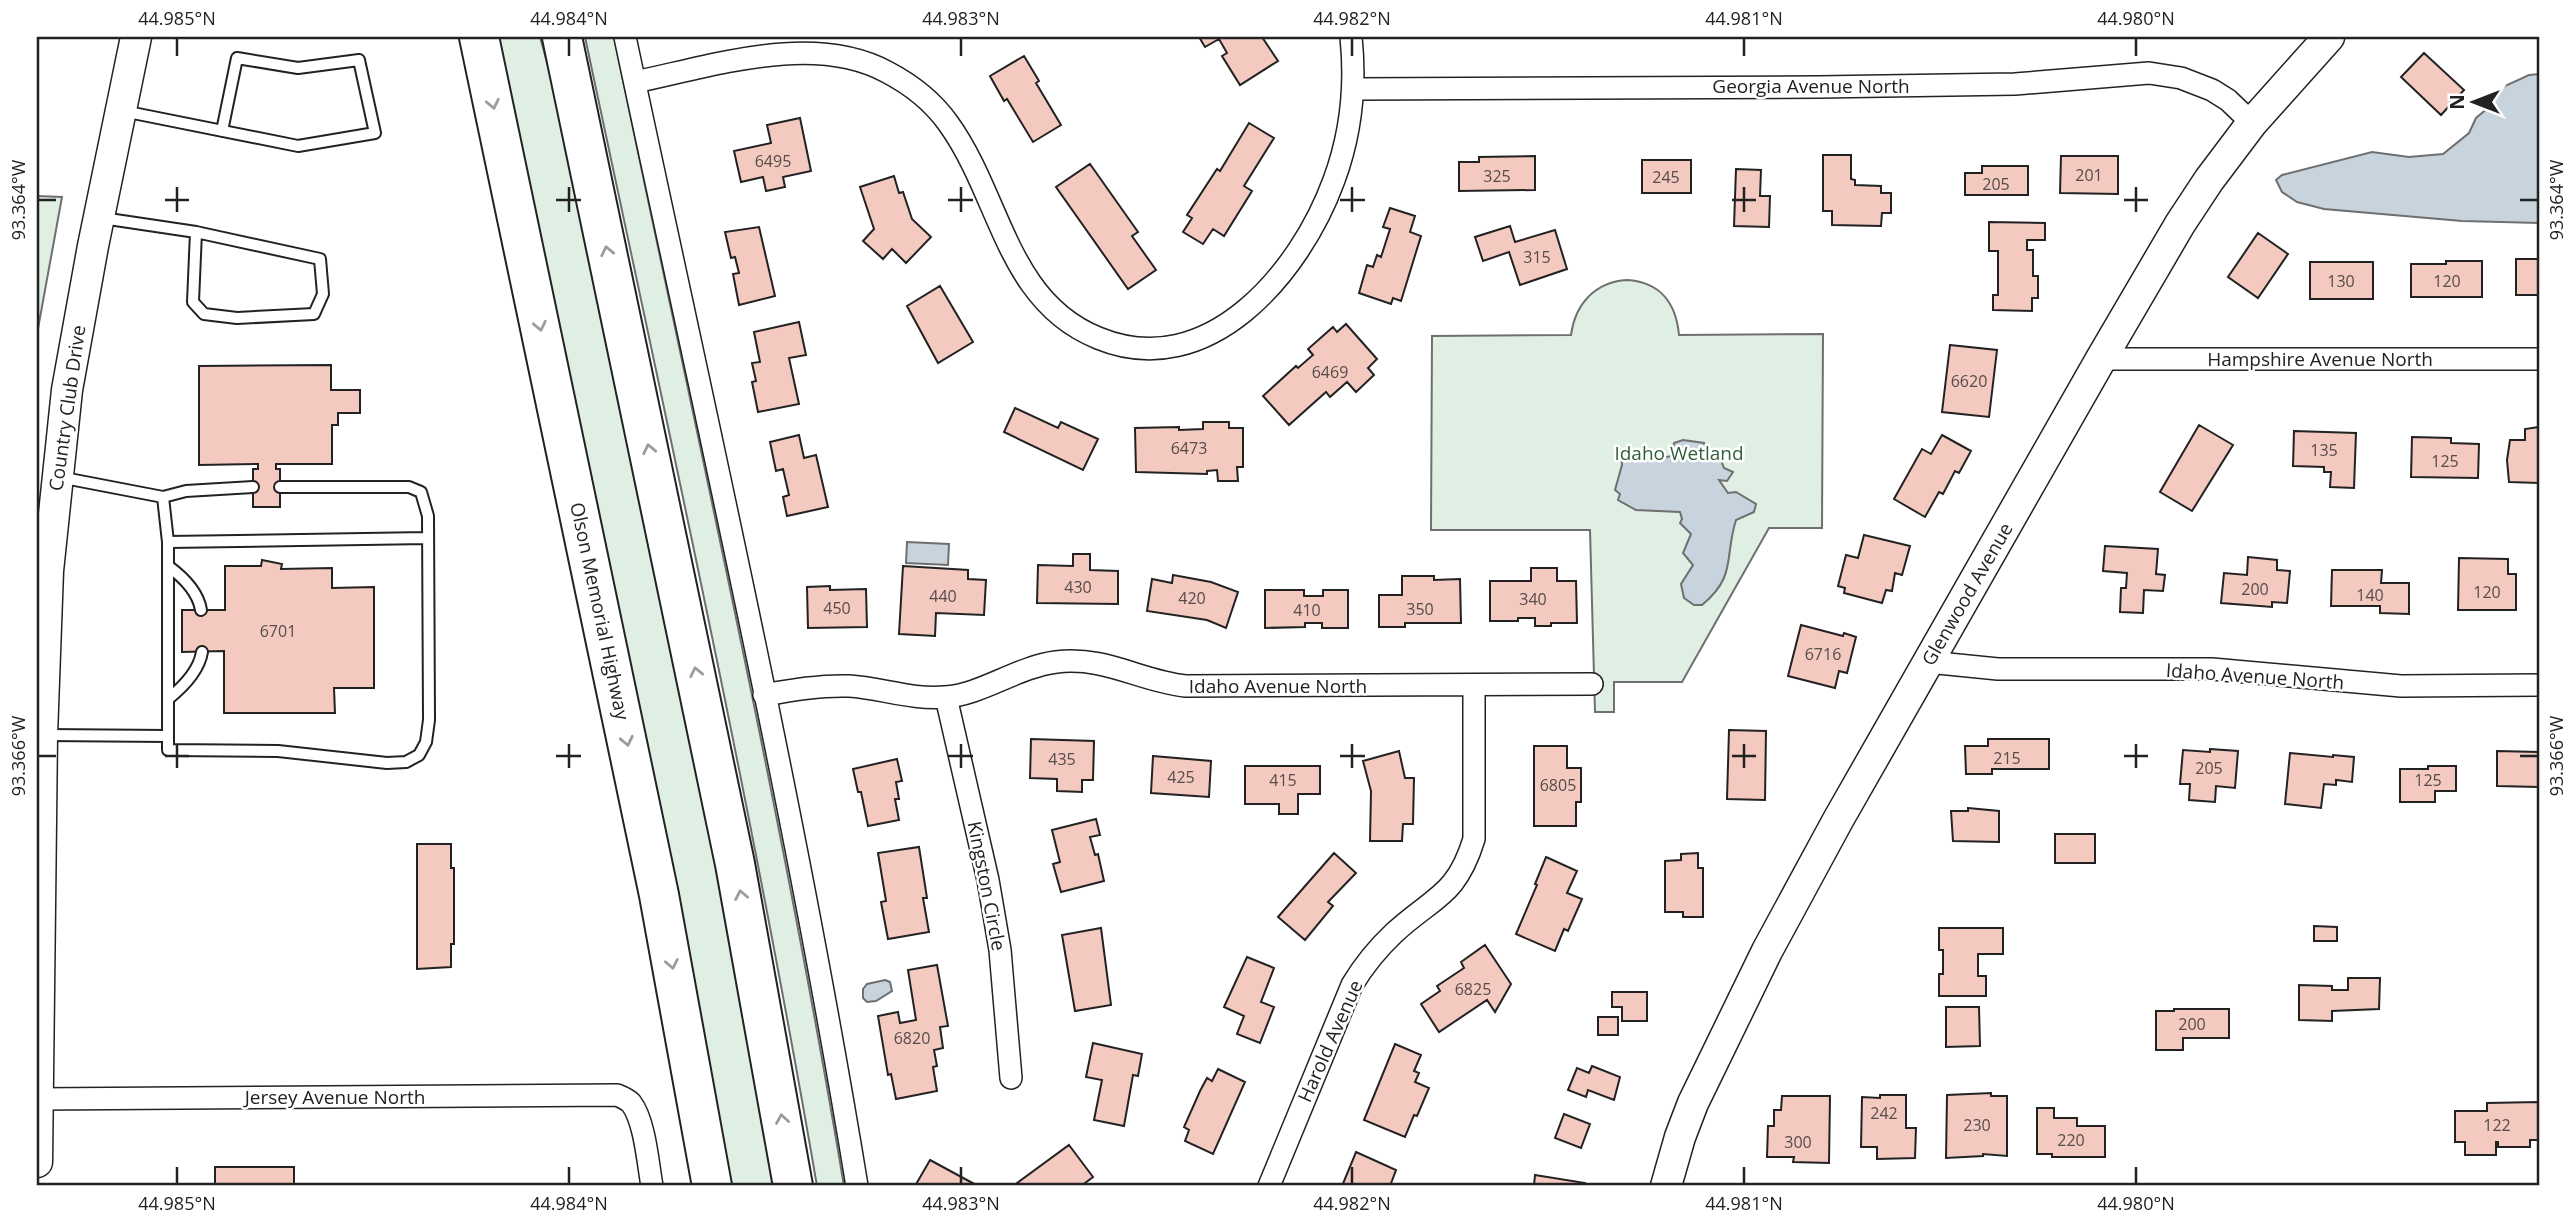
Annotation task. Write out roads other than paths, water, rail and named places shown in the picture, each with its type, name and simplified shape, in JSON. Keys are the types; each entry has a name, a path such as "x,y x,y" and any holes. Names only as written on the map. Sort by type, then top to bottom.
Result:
{"highway":[{"name":"Olson Memorial Highway","path":"479,37 659,895 712,1186"},
{"path":"562,37 733,851 793,1186"}],"street":[{"name":"Country Club Drive","path":"37,1162 42,570 67,390 136,37"},
{"path":"625,37 764,695 826,1004 857,1186"},
{"path":"635,82 787,52 838,55 885,70 919,93 948,123 969,157 1015,259 1036,293 1051,309 1083,331 1100,339 1139,347 1181,344 1217,331 1234,321 1284,269 1313,227 1335,178 1342,154 1354,89 1351,37"},
{"name":"Glenwood Avenue","path":"1667,1186 1679,1137 1730,1023 1838,820 2101,359 2209,180 2252,123 2329,37"},
{"name":"Georgia Avenue North","path":"1354,89 2015,84 2148,73 2181,78 2212,90 2228,100 2252,123"},
{"name":"Hampshire Avenue North","path":"2101,359 2539,359"},
{"name":"Idaho Avenue North","path":"764,695 847,686 946,697 967,692 1033,666 1076,661 1114,666 1170,684 1186,686 1592,684"},
{"name":"Idaho Avenue North","path":"1928,662 1998,668 2212,669 2401,686 2539,685"},
{"name":"Harold Avenue","path":"1269,1186 1342,1006 1367,961 1394,932 1452,886 1469,855 1474,839 1474,685"},
{"name":"Kingston Circle","path":"946,697 988,880 1000,950 1011,1078"},
{"name":"Jersey Avenue North","path":"37,1099 617,1095 631,1103 642,1134 652,1186"}],"lane":[{"path":"120,111 298,146 375,133 359,60 298,68 237,58 222,131"},
{"path":"99,217 196,232 320,259 323,294 314,314 237,318 204,314 193,302 196,232"},
{"path":"56,476 163,498 186,491 253,487"},
{"path":"163,498 168,566 168,750 278,751 387,763 406,762 419,755 426,742 429,720 426,503 421,492 409,488 280,487"},
{"path":"167,542 427,538"},
{"path":"168,566 184,579 200,603 201,610"},
{"path":"168,699 193,673 202,652"},
{"path":"42,735 168,736"}],"park label":[{"name":"Idaho Wetland","path":"1679,453"}]}
